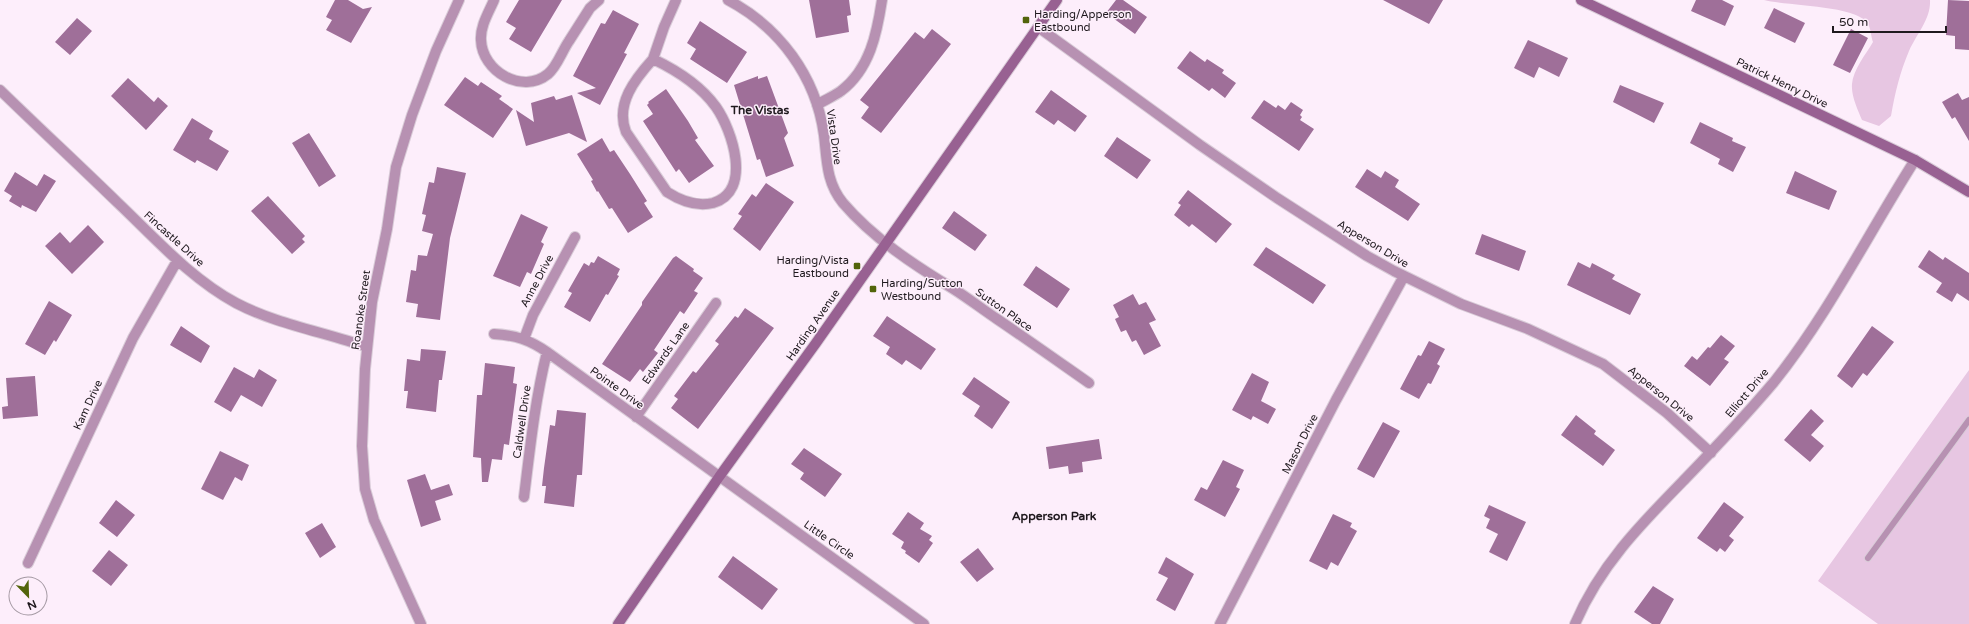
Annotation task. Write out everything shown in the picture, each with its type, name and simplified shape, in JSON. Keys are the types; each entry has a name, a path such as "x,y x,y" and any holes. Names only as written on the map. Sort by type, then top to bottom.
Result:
{"main road":[{"name":"Harding Avenue","path":"618,624 719,477 1057,0"},
{"name":"Patrick Henry Drive","path":"1581,0 1915,160 1969,192"}],"street":[{"name":"Roanoke Street","path":"421,624 374,520 365,489 362,446 367,347 372,302 387,230 396,167 412,115 436,51 459,0"},
{"path":"494,0 482,30 482,49 488,61 495,70 512,80 522,82 539,79 552,70 590,8 599,0"},
{"path":"654,59 677,72 700,90 715,106 730,135 736,158 735,179 727,194 716,202 696,204 677,198 667,192 626,132 623,124 623,108 635,81 654,59 664,27 676,0"},
{"name":"Vista Drive","path":"728,0 752,14 774,33 799,64 810,85 817,105 824,134 827,173 836,194 862,223 886,243"},
{"path":"817,105 847,86 866,61 878,29 882,0"},
{"name":"Apperson Drive","path":"1038,27 1200,145 1277,198 1367,256 1461,304 1534,332 1603,364 1667,413 1711,453"},
{"name":"Fincastle Drive","path":"0,90 177,260 214,290 251,310 367,347"},
{"name":"Elliott Drive","path":"1575,624 1588,596 1614,556 1651,513 1711,453 1774,381 1810,332 1844,282 1880,216 1915,160"},
{"name":"Anne Drive","path":"524,339 533,315 575,236"},
{"name":"Sutton Place","path":"886,243 1089,383"},
{"name":"Kam Drive","path":"28,563 133,338 177,260"},
{"name":"Mason Drive","path":"1220,624 1336,400 1404,276"},
{"name":"Edwards Lane","path":"636,417 716,303"},
{"name":"Pointe Drive","path":"494,334 508,335 524,339 547,352 719,477"},
{"name":"Caldwell Drive","path":"524,497 532,430 540,382 547,352"},
{"name":"Little Circle","path":"719,477 924,624"}],"lane":[{"path":"1868,558 1969,420"}],"shaded area":[{"path":"1764,0 1930,0 1930,7 1926,20 1909,51 1903,67 1891,116 1879,126 1862,120 1854,98 1852,84 1855,73 1873,42 1869,26 1862,18 1851,13 1820,7"},
{"path":"1969,370 1969,624 1878,624 1818,581"}],"building":[{"path":"335,0 348,0 363,9 372,7 351,43 326,30 332,20 326,17"},
{"path":"519,0 562,0 531,52 509,39 516,28 506,22"},
{"path":"809,0 849,0 851,15 847,16 849,32 816,38"},
{"path":"1116,0 1123,0 1147,17 1135,34 1106,13"},
{"path":"1383,0 1443,0 1429,24"},
{"path":"1696,0 1722,0 1734,6 1725,26 1691,11"},
{"path":"1948,0 1969,1 1969,50 1955,49 1955,36 1946,35"},
{"path":"1774,8 1805,23 1795,43 1764,28"},
{"path":"613,10 639,24 624,53 627,54 600,105 577,93 596,88 573,76 601,23 605,24"},
{"path":"77,18 92,31 70,55 55,42"},
{"path":"700,21 747,52 727,83 690,59 696,49 687,43"},
{"path":"932,29 951,44 881,133 861,118 869,107 860,100 915,32 924,39"},
{"path":"1851,29 1868,38 1850,73 1833,65"},
{"path":"1528,40 1568,58 1559,77 1539,67 1534,78 1514,68"},
{"path":"1190,51 1205,62 1207,59 1224,70 1222,73 1236,83 1225,98 1212,88 1209,91 1177,68"},
{"path":"758,76 758,79 767,76 788,133 784,138 794,166 766,177 760,159 757,160 734,85"},
{"path":"465,77 478,86 481,82 502,96 499,99 513,109 493,138 444,105"},
{"path":"128,78 154,102 158,97 168,106 146,130 111,96"},
{"path":"1620,85 1664,103 1654,123 1613,102"},
{"path":"666,89 698,138 695,140 714,166 689,183 679,169 676,172 643,121 653,114 647,105 649,103 648,102"},
{"path":"1051,90 1087,116 1075,132 1058,120 1054,125 1035,112"},
{"path":"1958,93 1962,100 1969,97 1969,141 1955,117 1952,119 1942,102"},
{"path":"572,95 587,142 569,133 526,146 516,110 534,122 531,103 554,96 556,100"},
{"path":"1264,100 1276,108 1278,105 1285,110 1291,102 1303,110 1300,115 1302,117 1300,120 1314,129 1299,151 1251,118"},
{"path":"192,118 213,131 209,139 229,151 217,171 197,160 195,163 173,150"},
{"path":"1700,122 1733,138 1732,141 1746,147 1733,172 1718,164 1720,159 1690,143"},
{"path":"309,133 336,176 319,187 292,143"},
{"path":"1117,137 1151,160 1137,179 1104,156"},
{"path":"602,138 610,152 614,150 630,174 647,201 644,203 653,217 628,233 612,208 609,209 598,191 597,192 591,181 593,180 577,154"},
{"path":"437,167 466,173 450,238 440,320 416,317 418,304 406,302 411,270 416,271 418,255 427,256 433,234 422,231 426,215 422,214 429,182 434,183"},
{"path":"1367,169 1381,178 1385,171 1399,180 1395,187 1420,204 1408,221 1355,187"},
{"path":"1795,171 1837,191 1829,210 1786,193"},
{"path":"15,172 37,186 44,174 56,181 36,212 22,205 21,208 9,201 12,196 4,191"},
{"path":"766,183 794,202 760,251 733,229 742,216 738,214 752,194 756,197"},
{"path":"1188,190 1232,224 1216,243 1192,224 1189,227 1174,215 1181,205 1178,203"},
{"path":"268,196 305,236 302,239 305,242 292,254 251,211"},
{"path":"954,211 987,235 975,251 942,228"},
{"path":"521,214 548,227 541,242 544,244 531,274 527,272 520,287 493,276"},
{"path":"88,225 104,242 72,274 45,246 60,232 70,243"},
{"path":"1482,234 1526,251 1519,271 1475,254"},
{"path":"1266,247 1326,285 1313,304 1253,265"},
{"path":"1929,250 1943,260 1945,257 1969,273 1969,301 1957,293 1952,302 1936,292 1942,283 1918,267"},
{"path":"598,256 620,269 617,275 619,276 608,295 606,294 590,322 564,307 572,293 568,291 584,263 589,266 591,262 594,263"},
{"path":"676,256 694,269 693,271 703,278 694,291 698,293 684,314 680,311 654,350 658,353 643,372 640,369 630,382 602,364 642,305 642,302 673,258"},
{"path":"1578,262 1590,268 1592,263 1615,275 1612,279 1641,294 1630,315 1567,285"},
{"path":"1036,266 1070,289 1057,308 1023,285"},
{"path":"1133,294 1139,305 1146,302 1156,320 1149,323 1161,346 1144,355 1136,340 1132,342 1126,330 1121,332 1115,319 1119,317 1113,305"},
{"path":"49,301 72,315 56,342 54,340 45,355 25,344"},
{"path":"745,308 774,328 698,429 671,408 678,399 674,396 693,371 696,373 719,344 715,341 735,316 738,318"},
{"path":"887,316 936,349 921,370 906,360 902,365 886,354 890,347 873,336"},
{"path":"181,326 210,346 201,363 170,345"},
{"path":"1872,326 1894,342 1867,376 1863,373 1852,388 1837,376"},
{"path":"1721,335 1735,346 1724,359 1729,362 1710,386 1684,366 1692,356 1697,360"},
{"path":"1429,341 1445,349 1437,364 1440,366 1431,384 1428,383 1419,399 1400,389 1418,355 1421,356"},
{"path":"421,349 446,351 442,380 439,380 436,412 406,408 408,391 404,391 407,359 420,361"},
{"path":"485,363 515,367 513,383 517,384 509,445 504,444 502,460 492,459 488,482 482,482 481,458 473,457 477,395 482,395"},
{"path":"234,367 254,378 259,369 277,380 262,407 241,395 231,412 214,402"},
{"path":"1252,373 1269,382 1261,401 1276,409 1268,424 1253,416 1251,420 1232,410"},
{"path":"35,376 38,416 3,419 2,407 8,406 6,378"},
{"path":"974,377 1010,402 992,429 974,416 980,406 962,394"},
{"path":"1811,409 1824,421 1811,435 1824,446 1810,462 1784,440"},
{"path":"557,410 586,413 582,475 577,475 574,507 544,503 546,486 542,486 550,425 555,426"},
{"path":"1576,415 1596,431 1594,434 1615,450 1603,466 1561,435"},
{"path":"1383,422 1400,431 1374,478 1357,469"},
{"path":"1099,439 1102,459 1082,462 1083,472 1069,474 1068,466 1049,469 1046,447"},
{"path":"804,448 842,474 825,497 800,479 804,473 791,464"},
{"path":"220,451 249,465 242,481 235,477 223,500 201,489"},
{"path":"1223,460 1244,470 1236,487 1240,489 1225,517 1194,500 1201,487 1207,490"},
{"path":"425,474 431,490 449,484 453,495 435,501 441,520 421,527 407,480"},
{"path":"116,500 135,515 117,537 99,523"},
{"path":"1724,502 1744,517 1729,536 1734,540 1725,552 1720,548 1717,552 1697,538"},
{"path":"1489,505 1526,522 1507,561 1489,552 1498,534 1486,528 1490,519 1484,516"},
{"path":"908,512 924,523 920,529 932,536 929,540 933,543 919,563 905,553 906,551 901,548 904,542 892,534"},
{"path":"1333,514 1352,523 1350,527 1357,531 1338,566 1331,562 1327,570 1309,561"},
{"path":"322,523 336,547 320,558 305,533"},
{"path":"978,548 994,569 977,582 960,562"},
{"path":"109,550 128,565 111,586 92,571"},
{"path":"733,556 778,589 762,610 718,577"},
{"path":"1166,557 1194,574 1175,611 1156,600 1168,578 1158,573"},
{"path":"1653,586 1674,599 1660,624 1652,624 1634,612"}],"place":[{"name":"Harding/Apperson Eastbound","path":"1026,20"},
{"name":"Harding/Vista Eastbound","path":"857,266"},
{"name":"Harding/Sutton Westbound","path":"873,289"}],"district":[{"name":"The Vistas","path":"760,110"},
{"name":"Apperson Park","path":"1054,516"}]}
